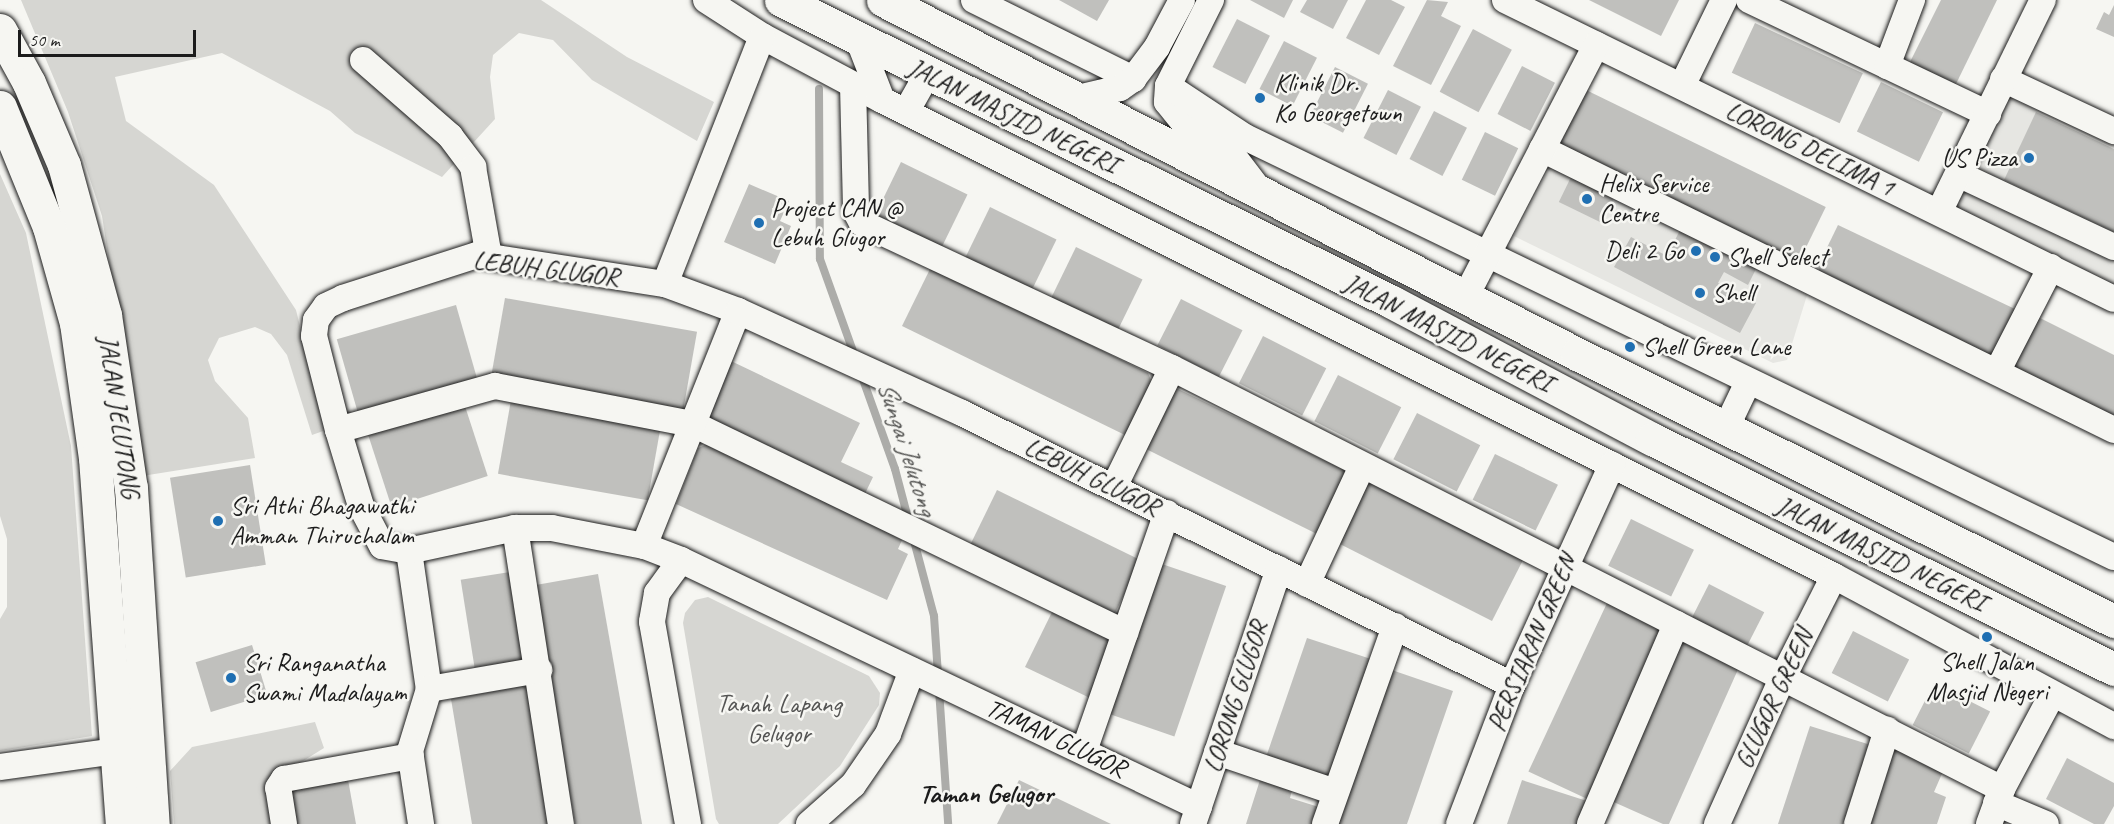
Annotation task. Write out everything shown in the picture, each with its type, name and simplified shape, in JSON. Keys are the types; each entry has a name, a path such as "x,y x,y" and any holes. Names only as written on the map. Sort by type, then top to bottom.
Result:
{"main road":[{"name":"JALAN MASJID NEGERI","path":"781,0 859,41 1392,302 1725,476 2114,669"},
{"name":"JALAN MASJID NEGERI","path":"883,0 1726,428 2114,621"},
{"name":"JALAN JELUTONG","path":"0,30 29,83 64,165 105,315 131,488 153,824"},
{"name":"JALAN JELUTONG","path":"0,107 49,227 76,324 95,458 122,824"}],"street":[{"path":"706,0 762,36 882,100 1834,576 2052,695 2114,726"},
{"path":"974,0 1133,80"},
{"path":"1078,98 1120,88 1133,80 1157,47 1182,0"},
{"path":"1211,0 1168,86 1167,102 1174,114 1234,157 1261,192"},
{"name":"LORONG DELIMA 1","path":"1505,0 2114,299"},
{"path":"1682,86 1724,0"},
{"path":"1749,0 1988,114"},
{"path":"1887,66 1912,0"},
{"path":"1939,212 2043,0"},
{"path":"665,284 762,36"},
{"path":"859,41 882,100"},
{"path":"1466,296 1596,45"},
{"path":"363,60 450,136 473,167 489,257"},
{"path":"906,112 928,73"},
{"path":"2003,79 2114,131"},
{"path":"853,85 855,212 862,223 1172,369 1562,569 1887,730 1996,805 2046,824"},
{"path":"1168,86 1245,137 1487,257 2114,557"},
{"path":"1542,149 2114,430"},
{"path":"1958,174 2114,247"},
{"name":"LEBUH GLUGOR","path":"326,306 465,257 489,257 665,284 738,311 875,373 1114,487 1512,685"},
{"path":"1997,372 2051,267"},
{"name":"TAMAN GLUGOR","path":"326,306 316,320 314,336 338,430 371,532 382,546 409,551 515,528 552,528 644,546 681,560 1084,751 1196,815"},
{"path":"644,546 738,311"},
{"path":"1114,487 1172,369"},
{"path":"1726,428 1748,382"},
{"path":"338,430 495,386 693,424 1125,633"},
{"name":"PERSIARAN GREEN","path":"1459,824 1512,685 1562,569 1612,465"},
{"path":"1307,584 1362,466"},
{"path":"1084,751 1167,513"},
{"path":"515,528 539,670 561,824"},
{"path":"409,551 429,689 412,740 411,756 421,824"},
{"path":"681,560 657,593 652,622 687,824"},
{"name":"LORONG GLUGOR","path":"1196,815 1279,569"},
{"name":"GLUGOR GREEN","path":"1717,824 1782,679 1834,576"},
{"path":"1590,824 1676,624"},
{"path":"1325,824 1395,626"},
{"path":"429,689 539,670"},
{"path":"809,824 853,785 888,734 917,673"},
{"path":"1996,805 2052,695"},
{"path":"1857,824 1887,730"},
{"path":"0,767 117,751"},
{"path":"1217,752 1335,792"},
{"path":"284,824 278,788 284,779 411,756"}],"shaded area":[{"path":"2003,79 2114,131 2114,299 1939,212"},
{"path":"1551,165 1808,292 1787,360 1773,363 1514,236"}],"green space":[{"path":"21,0 541,0 627,57 714,102 697,141 592,80 553,40 519,33 493,55 490,77 495,119 442,177 355,133 330,111 222,53 115,77 126,121 214,185 296,310 326,430 312,435 287,355 271,334 255,327 219,338 208,360 215,381 248,418 255,458 142,476 102,216 68,112"},
{"path":"0,174 26,233 71,446 92,736 0,751 0,619 7,607 7,539 0,516"},
{"name":"Tanah Lapang Gelugor","path":"708,597 869,676 880,693 879,705 840,766 778,824 719,824 716,819 683,623 685,613 695,600"},
{"path":"315,722 324,748 274,779 273,824 174,824 170,771 192,747"}],"building":[{"path":"1059,0 1109,0 1097,21"},
{"path":"1250,0 1293,0 1284,18"},
{"path":"1307,0 1348,0 1333,29 1300,12"},
{"path":"1366,0 1391,0 1405,7 1379,55 1346,38"},
{"path":"1427,0 1448,2 1441,16 1461,26 1431,85 1393,66"},
{"path":"1589,0 1679,0 1661,36"},
{"path":"1941,0 1997,0 1955,86 1909,64"},
{"path":"2114,5 2114,37 2096,29 2104,12 2109,15"},
{"path":"1237,19 1270,36 1245,84 1212,67"},
{"path":"1755,23 1863,73 1840,123 1732,73"},
{"path":"1473,29 1512,50 1479,112 1440,92"},
{"path":"1284,41 1317,58 1292,106 1259,89"},
{"path":"1522,66 1555,83 1530,131 1497,114"},
{"path":"1335,67 1368,84 1343,133 1310,116"},
{"path":"1881,82 1943,112 1919,162 1857,131"},
{"path":"1584,89 1826,207 1799,263 1557,145"},
{"path":"1388,90 1421,107 1396,155 1363,138"},
{"path":"1434,111 1467,128 1442,176 1409,159"},
{"path":"2036,112 2114,149 2114,232 2004,180"},
{"path":"1485,132 1518,148 1495,196 1462,180"},
{"path":"901,162 968,194 939,253 873,220"},
{"name":"Helix Service Centre","path":"1572,175 1615,196 1602,223 1559,202"},
{"name":"Project CAN @ Lebuh Glugor","path":"749,184 789,201 780,221 791,226 775,264 724,242"},
{"path":"990,207 1057,239 1028,297 962,265"},
{"path":"1838,225 2015,309 1993,353 1984,358 1822,280 1818,266"},
{"name":"Shell","path":"1681,228 1757,267 1748,285 1724,272 1718,283 1756,303 1740,333 1614,267 1631,237 1667,256"},
{"path":"1076,247 1143,279 1114,337 1048,305"},
{"path":"931,267 1148,373 1153,385 1127,436 902,326"},
{"path":"505,298 697,332 683,413 491,379"},
{"path":"1181,299 1242,330 1219,377 1157,345"},
{"path":"456,305 477,380 358,414 337,339"},
{"path":"2034,315 2114,355 2114,421 2016,371 2012,358"},
{"path":"1263,336 1326,368 1302,415 1239,383"},
{"path":"731,361 860,423 841,462 873,477 862,500 723,433 706,415"},
{"path":"1338,375 1401,407 1378,454 1314,421"},
{"path":"1178,389 1344,470 1347,481 1319,535 1142,447 1170,391"},
{"path":"463,400 488,476 392,507 367,431"},
{"path":"511,400 661,426 648,500 498,474"},
{"path":"1417,413 1480,445 1457,492 1393,459"},
{"path":"710,443 898,527 894,536 902,540 898,549 908,554 887,600 676,504 698,448"},
{"path":"1495,454 1558,485 1536,531 1473,500"},
{"name":"Sri Athi Bhagawathi Amman Thiruchalam","path":"250,465 266,565 186,577 170,478"},
{"path":"1369,482 1523,560 1492,621 1332,540 1359,486"},
{"path":"997,490 1141,560 1112,619 968,549"},
{"path":"1631,519 1694,550 1671,596 1608,566"},
{"path":"1159,563 1226,586 1174,736 1107,713"},
{"path":"516,571 530,659 475,668 461,580"},
{"path":"598,574 642,824 575,824 533,585"},
{"path":"1709,584 1764,612 1746,648 1691,620"},
{"path":"1607,603 1669,632 1590,800 1528,772"},
{"path":"1054,608 1109,634 1115,647 1090,698 1025,667"},
{"path":"1853,631 1909,660 1888,701 1832,673"},
{"path":"1307,638 1371,659 1331,777 1323,782 1264,763"},
{"path":"1684,640 1740,665 1669,824 1663,824 1607,799 1676,643"},
{"name":"Sri Ranganatha Swami Madalayam","path":"252,645 267,695 211,712 196,662"},
{"path":"1383,667 1453,691 1407,824 1329,824"},
{"path":"1934,683 1990,712 1969,753 1913,725"},
{"path":"522,686 532,689 555,824 472,824 451,699"},
{"path":"1810,726 1874,746 1849,824 1778,824"},
{"path":"1899,747 1944,769 1934,792 1946,797 1937,824 1864,824 1888,754"},
{"path":"2067,758 2114,783 2114,806 2104,824 2094,824 2046,799"},
{"path":"347,774 356,824 291,824 284,786"},
{"path":"1019,780 1111,824 997,824"},
{"path":"1260,780 1292,790 1290,798 1322,808 1317,824 1246,824"},
{"path":"1522,780 1590,802 1583,824 1507,824"}],"waterway":[{"name":"Sungai Jelutong","path":"819,89 820,259 855,357"},
{"name":"Sungai Jelutong","path":"861,374 895,469 909,522"},
{"name":"Sungai Jelutong","path":"913,537 934,616 948,824"}],"place":[{"name":"Klinik Dr. Ko Georgetown","path":"1260,98"},
{"name":"US Pizza","path":"2029,158"},
{"name":"Helix Service Centre","path":"1587,199"},
{"name":"Project CAN @ Lebuh Glugor","path":"759,223"},
{"name":"Deli 2 Go","path":"1696,251"},
{"name":"Shell Select","path":"1715,257"},
{"name":"Shell","path":"1700,293"},
{"name":"Shell Green Lane","path":"1630,347"},
{"name":"Sri Athi Bhagawathi Amman Thiruchalam","path":"218,521"},
{"name":"Shell Jalan Masjid Negeri","path":"1987,637"},
{"name":"Sri Ranganatha Swami Madalayam","path":"231,678"}],"district":[{"name":"Taman Gelugor","path":"986,794"}]}
